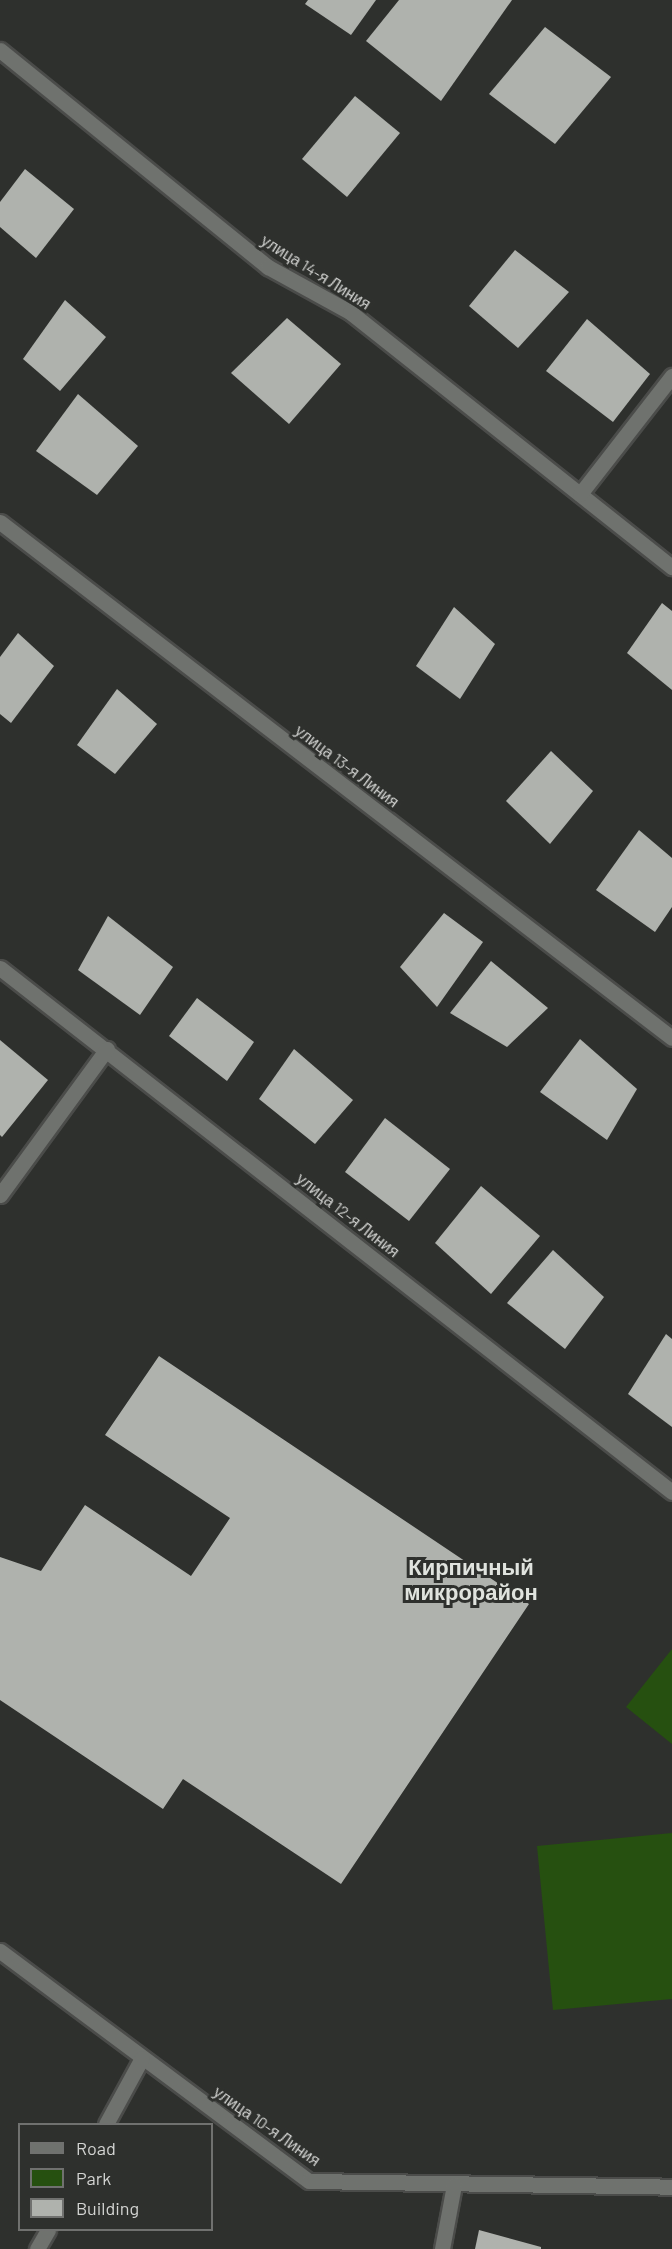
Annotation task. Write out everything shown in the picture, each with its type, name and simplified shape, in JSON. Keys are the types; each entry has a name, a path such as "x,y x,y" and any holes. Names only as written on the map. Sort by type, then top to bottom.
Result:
{"street":[{"name":"улица 14-я Линия","path":"0,50 268,267 350,312 672,567"},
{"path":"580,494 672,376"},
{"name":"улица 13-я Линия","path":"0,522 672,1038"},
{"name":"улица 12-я Линия","path":"0,968 106,1048 672,1491"},
{"path":"0,1195 106,1048"},
{"name":"улица 10-я Линия","path":"0,1951 309,2181 672,2187"},
{"path":"107,2123 142,2058"},
{"path":"442,2249 454,2185"},
{"path":"37,2249 47,2231"}],"green space":[{"path":"672,1649 672,1744 626,1707"},
{"path":"672,1833 672,1999 553,2010 537,1846"}],"building":[{"path":"308,0 376,0 351,35 305,4"},
{"path":"399,0 512,0 441,101 366,41"},
{"path":"545,27 611,77 555,144 489,94"},
{"path":"355,96 400,133 347,197 302,159"},
{"path":"25,169 74,209 36,258 0,227 0,202"},
{"path":"515,250 569,292 518,348 469,306"},
{"path":"65,300 106,337 60,391 23,359"},
{"path":"287,318 341,364 289,424 231,373"},
{"path":"587,319 650,374 613,422 546,371"},
{"path":"78,394 138,446 97,495 36,451"},
{"path":"662,603 672,611 672,690 627,653"},
{"path":"454,607 495,644 460,699 416,666"},
{"path":"18,633 54,666 11,723 0,714 0,657"},
{"path":"117,689 157,724 115,774 77,745"},
{"path":"551,751 593,791 550,844 506,801"},
{"path":"639,830 672,858 672,907 655,932 596,890"},
{"path":"444,913 483,942 437,1007 400,967"},
{"path":"108,916 173,967 140,1015 78,970"},
{"path":"491,961 548,1008 507,1047 450,1013"},
{"path":"197,998 254,1042 227,1081 169,1036"},
{"path":"580,1039 637,1089 607,1140 540,1092"},
{"path":"0,1040 48,1080 2,1137 0,1135"},
{"path":"294,1049 353,1100 315,1144 259,1099"},
{"path":"385,1118 450,1169 409,1221 345,1172"},
{"path":"481,1186 540,1236 491,1294 435,1243"},
{"path":"553,1250 604,1297 565,1349 507,1303"},
{"path":"666,1334 672,1339 672,1427 628,1394"},
{"path":"159,1356 529,1604 341,1884 183,1779 163,1809 0,1700 0,1557 41,1571 85,1505 191,1576 230,1518 105,1435"},
{"path":"479,2230 541,2247 541,2249 475,2249"}],"district":[{"name":"Кирпичный микрорайон","path":"471,1578"}]}
